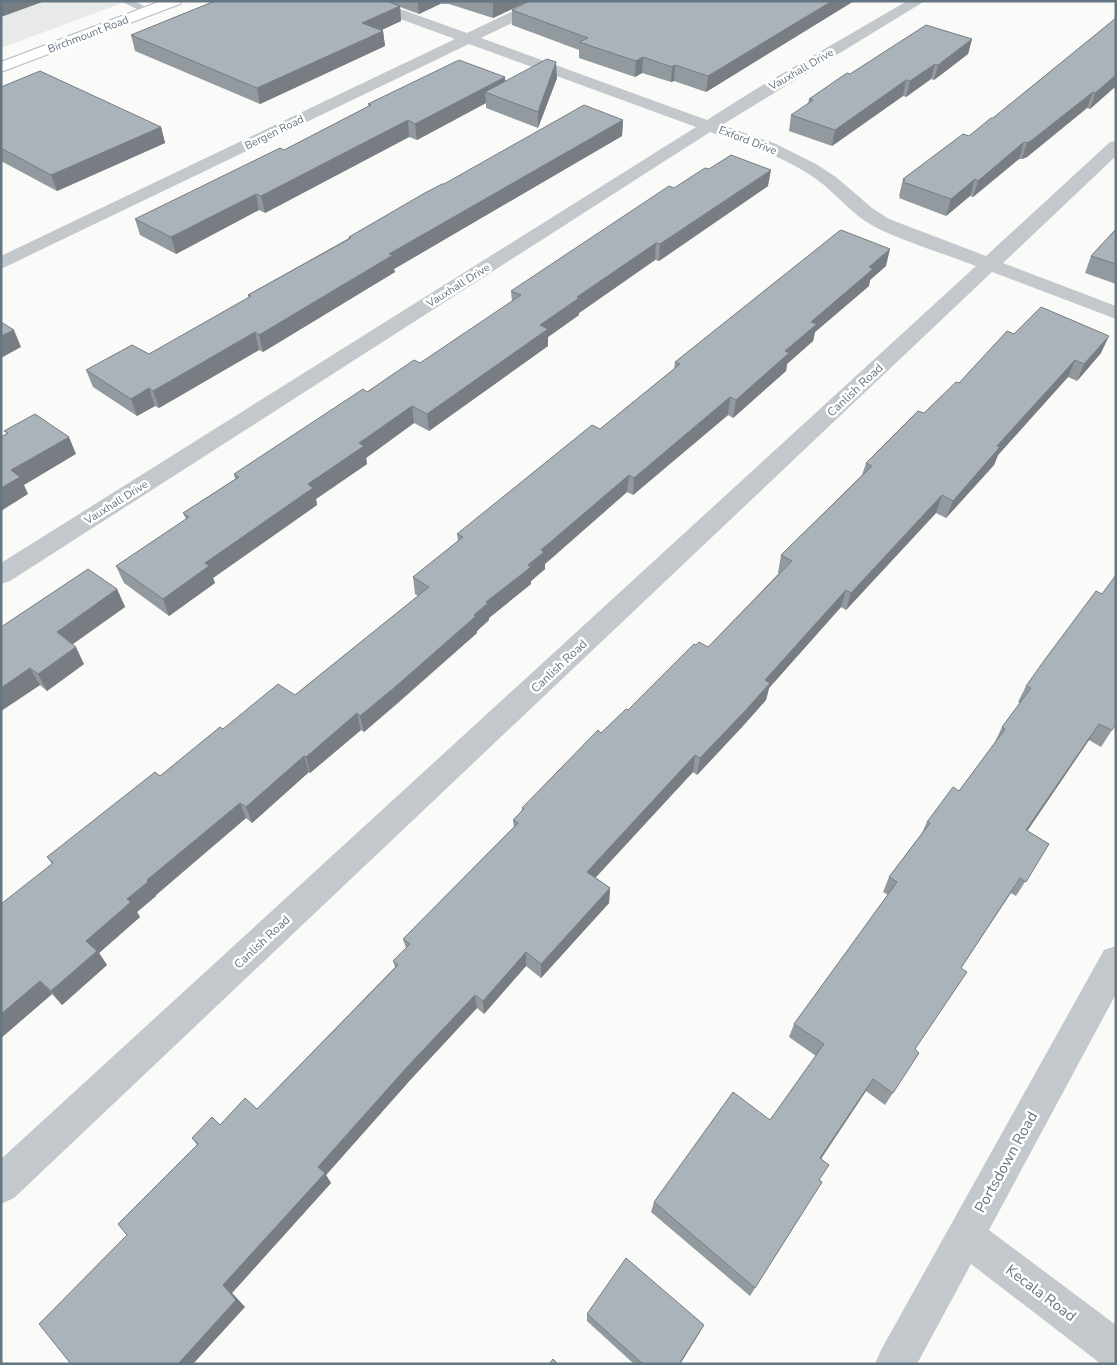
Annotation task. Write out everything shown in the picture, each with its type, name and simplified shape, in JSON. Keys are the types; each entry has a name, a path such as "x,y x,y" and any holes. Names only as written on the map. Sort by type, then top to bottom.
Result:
{"main road":[{"name":"Birchmount Road","path":"1,67 171,2"}],"street":[{"name":"Exford Drive","path":"364,1 770,148 808,166 865,213 882,223 1116,313"},
{"name":"Bergen Road","path":"1,263 546,1"},
{"name":"Vauxhall Drive","path":"1,575 795,72 871,30 918,1"},
{"name":"Canlish Road","path":"1,1185 1116,146"},
{"name":"Portsdown Road","path":"895,1364 1116,961"},
{"name":"Kecala Road","path":"965,1236 1116,1350"}],"lane":[{"path":"125,1 149,11"}],"shaded area":[{"path":"1,1 128,1 1,48"}],"building":[{"path":"215,1 386,1 400,6 362,23 383,31 257,88 131,35"},
{"path":"530,1 832,1 708,76 643,57 636,61 579,42 588,38 512,10"},
{"path":"1116,18 1116,75 1095,93 1093,92 1032,140 1027,143 1024,142 978,181 975,179 951,199 903,182 905,180 903,179 963,134 969,136 993,118"},
{"path":"926,25 972,39 938,65 935,64 910,81 906,80 835,130 791,115 813,100 809,99 847,73 850,74"},
{"path":"547,59 556,62 538,112 485,92"},
{"path":"459,60 505,77 415,124 408,120 261,196 256,194 171,237 135,219 280,148 284,150 371,105 368,104"},
{"path":"40,71 161,127 51,175 1,148 1,87"},
{"path":"584,105 623,120 389,254 393,255 259,335 255,332 153,391 149,388 131,399 86,370 132,345 149,354 251,296 248,295 351,238 349,237 423,194"},
{"path":"731,155 771,170 660,244 656,243 577,297 579,298 540,325 548,329 427,414 412,406 359,443 364,446 308,484 313,488 205,563 209,566 163,599 116,566 189,517 183,513 239,477 234,474 363,389 367,392 414,360 420,363 521,295 511,291 669,186 674,188 705,168 709,169"},
{"path":"1116,229 1116,264 1091,256"},
{"path":"841,230 890,249 869,267 873,269 811,322 817,324 785,351 789,353 736,400 730,397 634,478 629,475 541,550 544,552 528,565 531,567 486,602 488,603 474,615 476,616 360,716 357,713 246,807 240,803 147,880 148,882 127,899 131,902 86,941 97,951 51,991 40,981 1,1014 1,904 53,863 47,857 155,772 160,776 220,727 223,729 278,684 295,695 429,587 413,577 463,537 457,534 592,425 600,429 680,364 675,362"},
{"path":"1041,307 1109,336 1084,364 1075,360 997,446 1000,447 953,501 942,495 851,593 846,590 765,680 770,683 745,711 700,758 695,755 587,872 610,888 541,964 526,952 483,1001 475,995 408,1066 318,1167 325,1173 223,1285 236,1300 178,1364 71,1364 39,1324 127,1235 118,1224 198,1144 192,1138 212,1117 220,1125 245,1098 257,1109 398,965 393,961 410,944 403,939 518,823 513,820 524,809 522,808 598,730 601,733 626,709 628,710 694,644 696,645 699,642 708,647 792,561 781,555 872,466 866,463 918,411 924,413 956,382 959,383 1007,331 1014,334"},
{"path":"1,322 14,330 1,336"},
{"path":"35,414 69,437 11,470 20,477 1,488 1,437 8,433 4,431"},
{"path":"88,569 117,589 57,632 76,647 38,674 30,668 1,688 1,627"},
{"path":"1116,575 1116,724 1112,730 1099,724 1026,830 1049,844 1026,882 1020,878 961,968 967,972 915,1049 919,1053 893,1093 873,1079 820,1158 829,1165 819,1180 822,1182 755,1288 654,1202 733,1092 770,1120 824,1044 794,1024 897,882 889,877 930,823 927,822 953,787 959,791 1005,729 1002,727 1031,688 1026,686 1046,658 1096,591 1102,594"},
{"path":"626,1258 704,1325 679,1364 643,1364 587,1314"},
{"path":"553,1359 558,1364 549,1364"}]}
